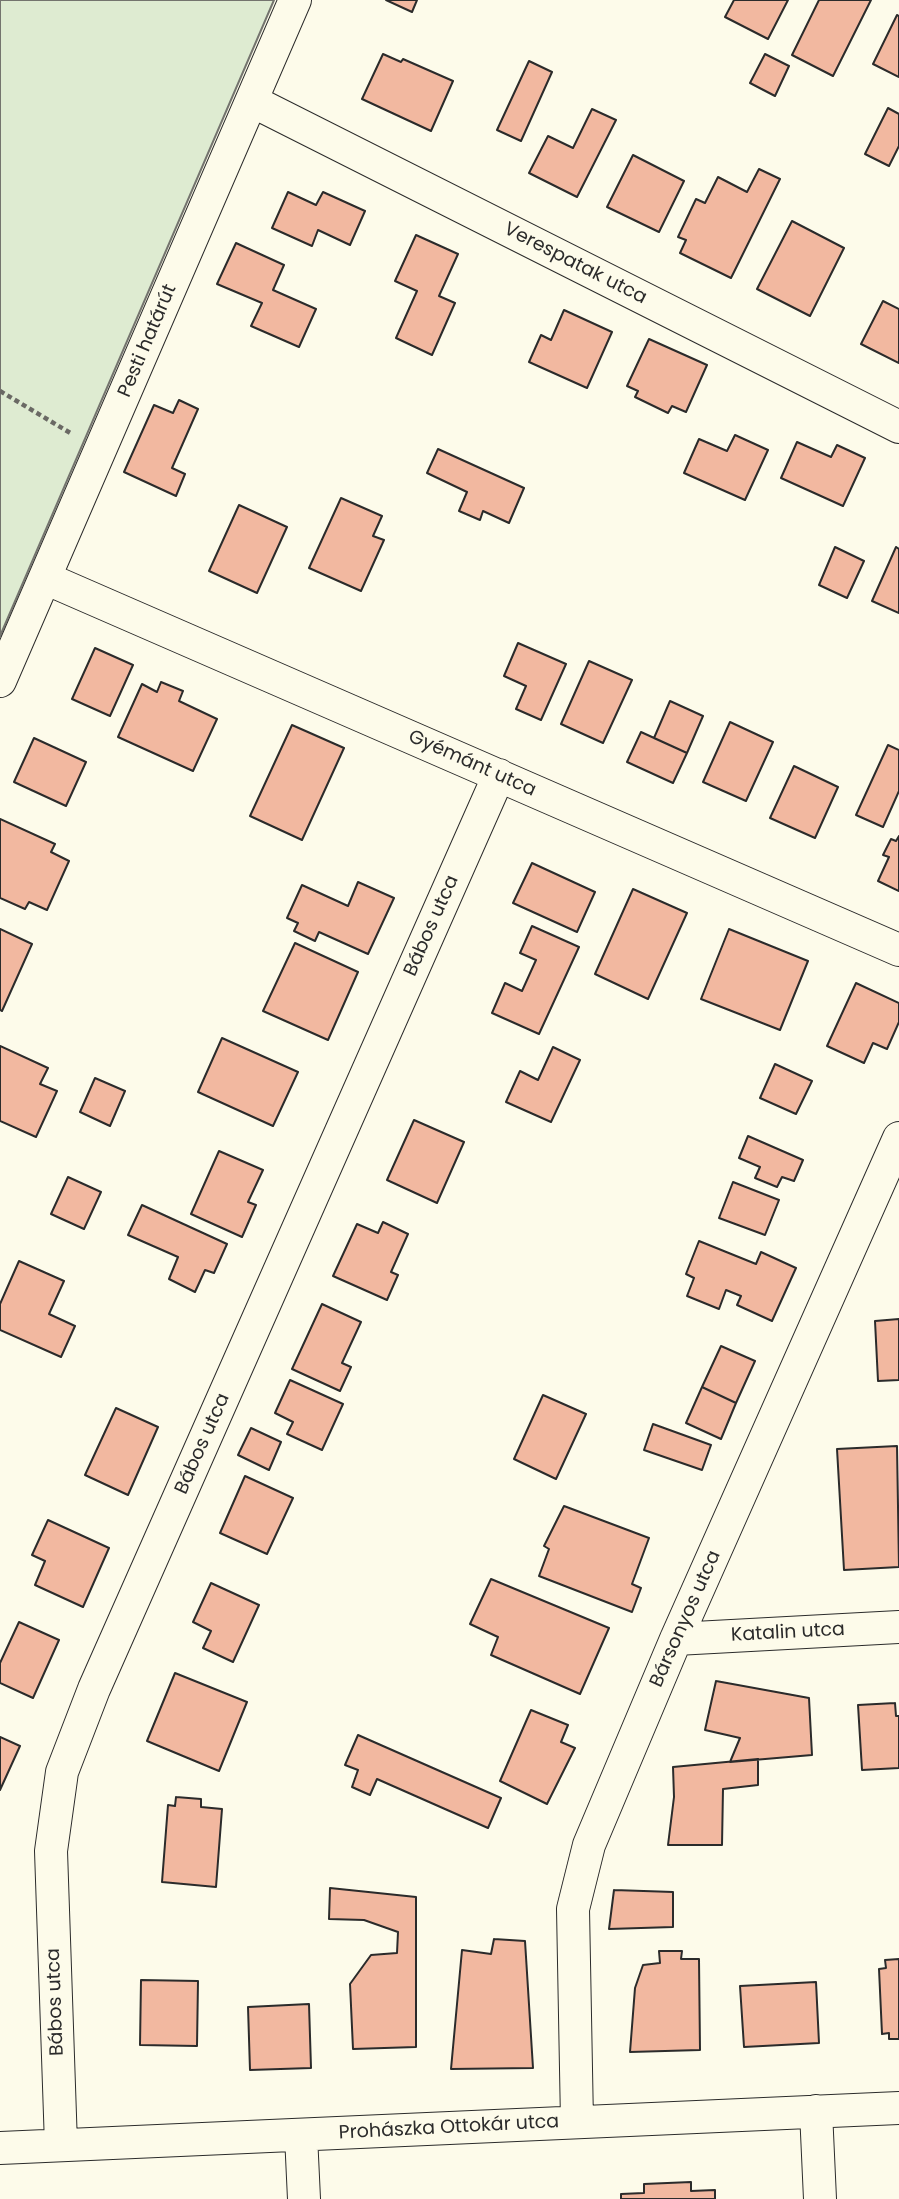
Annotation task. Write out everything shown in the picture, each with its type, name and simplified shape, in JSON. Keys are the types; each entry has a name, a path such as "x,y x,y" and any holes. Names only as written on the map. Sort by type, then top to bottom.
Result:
{"street":[{"name":"Pesti határút","path":"0,681 295,0"},
{"name":"Verespatak utca","path":"252,101 899,427"},
{"name":"Gyémánt utca","path":"45,578 899,950"},
{"name":"Bábos utca","path":"61,2146 51,1851 62,1772 94,1689 499,775"},
{"name":"Bársonyos utca","path":"577,2122 573,1909 589,1845 676,1639 899,1138"},
{"name":"Katalin utca","path":"676,1639 899,1627"},
{"name":"Prohászka Ottokár utca","path":"0,2148 899,2108"},
{"path":"816,2111 820,2199"},
{"path":"300,2135 304,2199"}],"path":[{"path":"0,391 100,450"}],"green space":[{"path":"0,0 274,0 0,636"}],"building":[{"path":"386,0 417,0 412,12"},
{"path":"734,0 788,0 768,39 725,17"},
{"path":"819,0 871,0 833,76 792,55"},
{"path":"897,15 899,16 899,77 873,64"},
{"path":"383,54 401,62 403,59 453,81 431,131 362,99"},
{"path":"765,54 789,66 775,96 750,83"},
{"path":"529,61 552,72 521,141 497,130"},
{"path":"888,108 899,114 899,146 889,166 865,154"},
{"path":"592,109 616,120 577,197 529,173 548,136 573,148"},
{"path":"633,155 684,181 659,232 607,207"},
{"path":"759,169 780,179 731,278 680,253 686,240 678,237 696,199 705,203 718,177 747,192"},
{"path":"288,192 316,205 323,192 365,211 350,245 318,230 312,246 272,228"},
{"path":"792,221 844,248 810,316 757,289"},
{"path":"416,235 458,254 439,296 455,303 432,355 396,338 417,291 395,281"},
{"path":"236,243 284,265 273,290 316,309 299,347 251,326 262,303 217,284"},
{"path":"883,301 899,309 899,363 861,344"},
{"path":"564,310 612,332 587,388 529,362 541,335 551,340"},
{"path":"649,339 707,365 686,412 672,406 668,413 635,397 638,391 627,386"},
{"path":"179,400 198,409 172,468 185,474 176,496 124,472 154,405 173,413"},
{"path":"735,435 768,450 745,500 684,473 699,439 727,451"},
{"path":"797,442 831,457 837,445 865,458 843,506 781,478"},
{"path":"438,449 524,488 509,523 483,511 480,520 459,511 467,492 427,473"},
{"path":"341,498 382,516 373,536 384,540 361,591 309,568"},
{"path":"239,505 287,527 257,593 209,571"},
{"path":"835,547 864,561 847,598 819,585"},
{"path":"896,547 899,549 899,613 872,601"},
{"path":"518,643 566,664 541,720 516,709 526,686 504,676"},
{"path":"95,648 133,665 110,716 72,699"},
{"path":"589,661 632,680 603,743 561,724"},
{"path":"161,682 183,691 179,701 217,719 193,771 118,737 142,684 157,692"},
{"path":"670,701 703,716 687,753 654,738"},
{"path":"730,722 773,742 746,801 703,782"},
{"path":"292,725 344,748 302,840 250,816"},
{"path":"641,732 687,753 673,783 627,762"},
{"path":"34,738 86,762 66,806 14,782"},
{"path":"888,745 899,750 899,791 883,827 856,815"},
{"path":"794,766 838,787 815,838 770,818"},
{"path":"0,819 55,844 51,852 69,861 47,910 29,902 25,909 0,898"},
{"path":"899,836 899,891 878,881 889,857 883,855 891,839 896,841"},
{"path":"532,863 595,892 577,932 513,903"},
{"path":"358,882 394,898 368,954 319,932 315,941 294,931 298,923 287,918 302,885 348,906"},
{"path":"633,889 687,913 648,999 595,974"},
{"path":"532,926 579,947 539,1034 492,1013 505,983 522,991 536,960 520,953"},
{"path":"0,929 32,944 2,1011 0,1010"},
{"path":"729,929 808,961 780,1030 701,999"},
{"path":"295,943 358,972 328,1040 263,1011"},
{"path":"856,983 899,1003 899,1022 887,1049 873,1043 864,1063 827,1046"},
{"path":"222,1038 298,1072 273,1126 198,1092"},
{"path":"0,1046 48,1068 40,1084 57,1091 36,1137 0,1121"},
{"path":"553,1047 580,1060 551,1122 506,1102 520,1071 538,1080"},
{"path":"775,1064 812,1081 796,1114 760,1098"},
{"path":"95,1078 125,1091 110,1126 80,1112"},
{"path":"414,1120 464,1142 437,1203 387,1180"},
{"path":"748,1136 803,1160 794,1181 782,1177 777,1187 755,1178 760,1167 739,1158"},
{"path":"219,1151 263,1170 248,1202 256,1205 242,1237 191,1214"},
{"path":"68,1177 101,1192 84,1229 51,1214"},
{"path":"733,1182 779,1200 765,1235 719,1218"},
{"path":"142,1205 227,1244 214,1273 205,1270 195,1292 169,1279 178,1257 128,1235"},
{"path":"383,1222 408,1234 391,1272 398,1275 387,1300 333,1276 357,1224 378,1233"},
{"path":"699,1241 756,1264 761,1252 796,1268 772,1321 737,1305 741,1296 726,1290 719,1309 687,1296 694,1278 686,1274"},
{"path":"19,1261 64,1281 49,1314 75,1326 61,1357 0,1330 0,1304"},
{"path":"322,1304 361,1322 342,1363 351,1367 340,1391 292,1369"},
{"path":"899,1319 899,1380 878,1381 875,1321"},
{"path":"721,1346 755,1361 736,1403 702,1387"},
{"path":"290,1380 343,1404 322,1450 287,1434 293,1422 275,1413"},
{"path":"702,1387 736,1403 721,1439 686,1423"},
{"path":"543,1395 586,1414 556,1479 514,1459"},
{"path":"116,1408 158,1427 128,1495 85,1475"},
{"path":"653,1424 711,1445 702,1470 644,1450"},
{"path":"251,1428 281,1442 269,1470 238,1455"},
{"path":"897,1446 899,1567 844,1570 837,1449"},
{"path":"245,1476 293,1498 267,1554 220,1533"},
{"path":"564,1506 649,1538 632,1584 641,1588 632,1612 539,1576 549,1549 544,1546"},
{"path":"48,1520 109,1548 83,1607 35,1585 45,1561 32,1555"},
{"path":"491,1579 609,1628 580,1694 491,1655 498,1637 470,1624"},
{"path":"211,1583 259,1605 233,1662 203,1648 211,1631 193,1622"},
{"path":"19,1622 59,1640 33,1698 0,1683 0,1663"},
{"path":"175,1673 247,1702 219,1771 147,1741"},
{"path":"716,1681 809,1698 812,1755 730,1762 740,1738 705,1730"},
{"path":"895,1703 896,1716 899,1716 899,1768 862,1770 858,1705"},
{"path":"531,1710 568,1725 561,1742 575,1748 547,1804 500,1781"},
{"path":"358,1735 501,1798 488,1828 377,1779 370,1795 352,1787 358,1770 345,1765"},
{"path":"0,1737 20,1746 0,1790"},
{"path":"758,1759 758,1785 723,1789 722,1845 668,1845 674,1797 673,1767"},
{"path":"176,1797 201,1799 201,1807 222,1809 216,1887 162,1882 168,1805 175,1806"},
{"path":"330,1888 416,1897 416,2047 353,2049 350,1984 371,1955 397,1953 398,1932 364,1920 329,1919"},
{"path":"614,1890 673,1892 673,1927 609,1929"},
{"path":"494,1939 525,1941 533,2068 451,2069 462,1950 491,1954"},
{"path":"659,1951 682,1951 681,1959 699,1959 700,2050 630,2052 635,1988 643,1965 660,1963"},
{"path":"899,1959 899,2039 889,2039 889,2033 882,2034 879,1969 886,1968 885,1960"},
{"path":"141,1980 198,1981 197,2046 140,2045"},
{"path":"816,1982 819,2043 744,2047 740,1986"},
{"path":"309,2004 311,2068 250,2070 248,2007"},
{"path":"691,2182 691,2191 715,2190 715,2199 621,2199 621,2194 644,2193 644,2184"}]}
